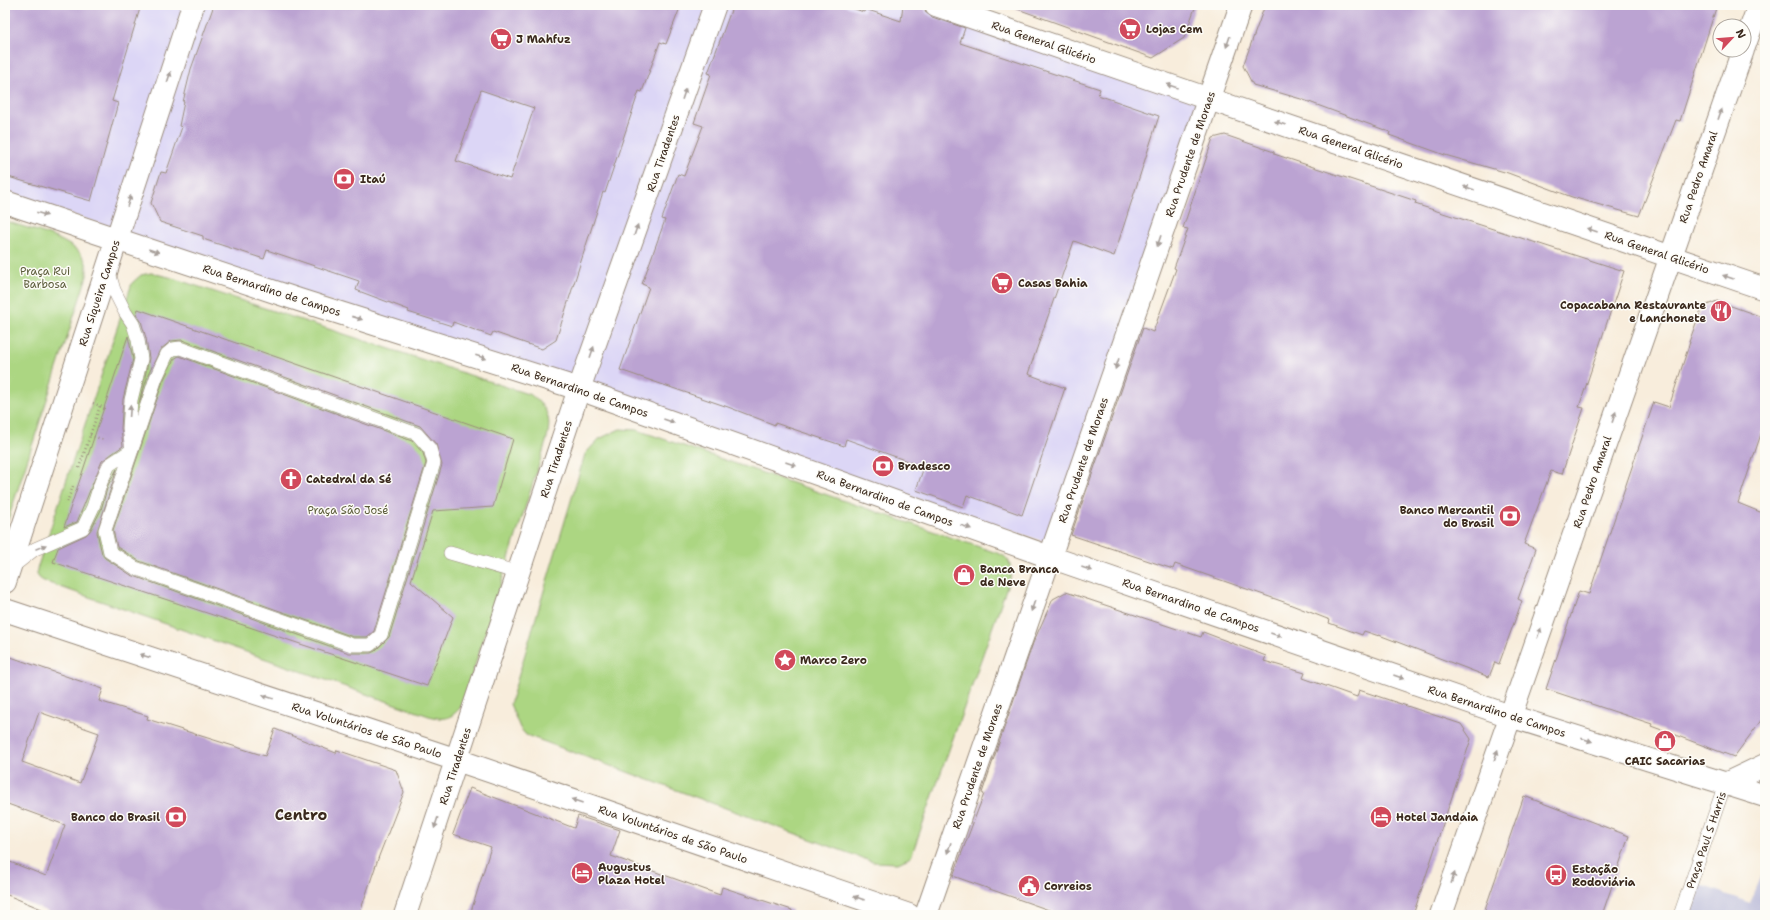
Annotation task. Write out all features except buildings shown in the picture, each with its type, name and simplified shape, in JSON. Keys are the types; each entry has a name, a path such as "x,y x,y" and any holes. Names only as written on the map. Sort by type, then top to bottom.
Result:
{"street":[{"name":"Rua Siqueira Campos","path":"7,576 107,265 193,5"},
{"name":"Rua Tiradentes","path":"405,915 579,389 715,5"},
{"name":"Rua General Glicério","path":"936,5 1765,290"},
{"name":"Rua Prudente de Moraes","path":"926,915 1241,5"},
{"name":"Rua Pedro Amaral","path":"1752,24 1759,5"},
{"path":"1752,32 1765,13"},
{"name":"Rua Pedro Amaral","path":"1441,915 1740,58"},
{"name":"Rua Bernardino de Campos","path":"5,202 117,238 299,300 579,389 1050,556 1510,716 1765,796"},
{"name":"Rua Voluntários de São Paulo","path":"5,610 457,760 909,915"},
{"name":"Praça Paul S Harris","path":"1725,784 1765,765"}],"lane":[{"path":"7,576 35,549 61,539 83,528 93,507 108,465 132,450 167,354 173,349 180,348 416,434 430,449 434,463 381,635 370,644 352,645 135,568 110,552 105,530 132,450 129,428 131,400 142,359 133,324 114,290 107,265"},
{"path":"450,553 519,573"},
{"name":"Praça Paul S Harris","path":"1680,915 1725,784"}],"path":[{"path":"80,466 100,406 105,408"},
{"path":"90,436 110,442"}],"shaded area":[{"path":"5,5 913,5 1203,104 1049,543 5,192"},
{"path":"1765,868 1765,915 1687,915 1698,884 1750,903"}],"green space":[{"name":"Praça Rui Barbosa","path":"5,221 51,236 74,248 82,255 86,263 87,276 5,529"},
{"name":"Praça São José","path":"151,273 169,277 531,395 542,405 548,415 549,421 546,442 462,706 454,714 447,718 429,716 46,582 38,577 37,569 132,283 141,275"},
{"path":"620,429 637,430 1006,557 1010,566 1011,575 911,857 898,863 873,862 526,735 520,728 510,704 585,454 599,439"}],"place":[{"name":"Lojas Cem","path":"1130,29"},
{"name":"J Mahfuz","path":"501,39"},
{"name":"Itaú","path":"344,179"},
{"name":"Casas Bahia","path":"1002,283"},
{"name":"Copacabana Restaurante e Lanchonete","path":"1721,311"},
{"name":"Bradesco","path":"883,466"},
{"name":"Catedral da Sé","path":"291,479"},
{"name":"Banco Mercantil do Brasil","path":"1510,516"},
{"name":"Banca Branca de Neve","path":"964,575"},
{"name":"Marco Zero","path":"785,660"},
{"name":"CAIC Sacarias","path":"1665,741"},
{"name":"Banco do Brasil","path":"176,817"},
{"name":"Hotel Jandaia","path":"1381,817"},
{"name":"Augustus Plaza Hotel","path":"582,873"},
{"name":"Estação Rodoviária","path":"1556,875"},
{"name":"Correios","path":"1029,886"}],"district":[{"name":"Centro","path":"301,815"}]}
